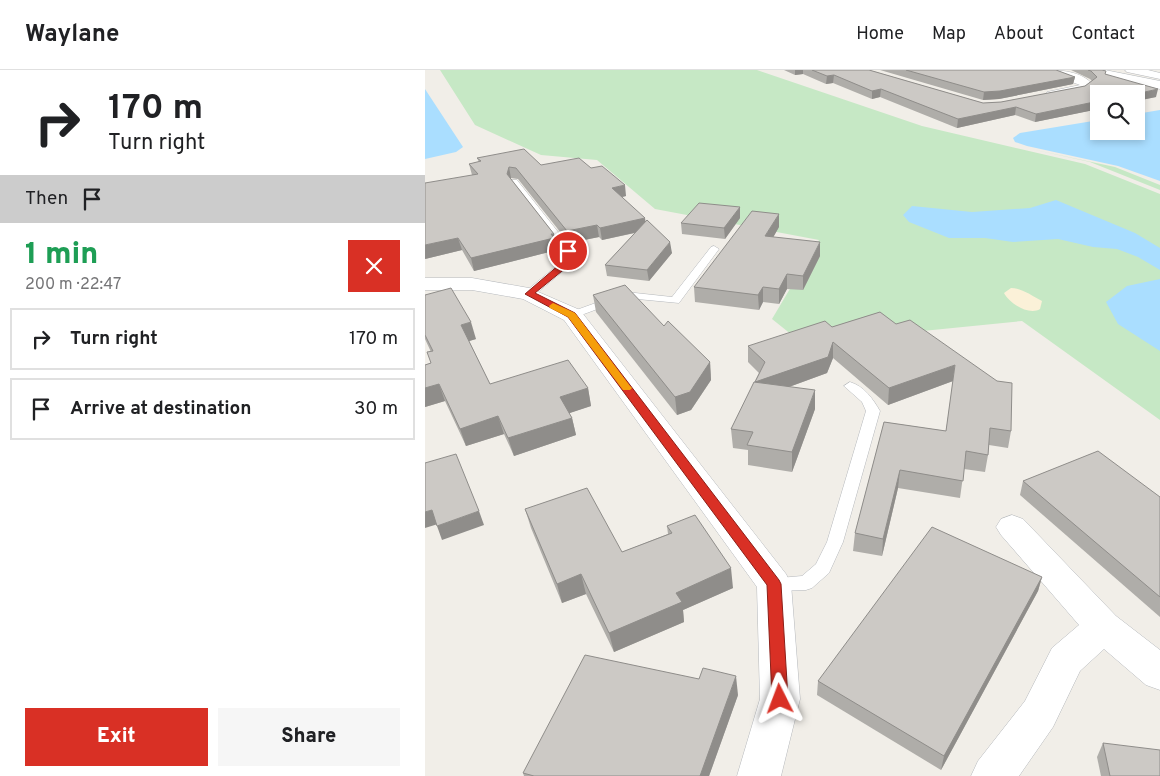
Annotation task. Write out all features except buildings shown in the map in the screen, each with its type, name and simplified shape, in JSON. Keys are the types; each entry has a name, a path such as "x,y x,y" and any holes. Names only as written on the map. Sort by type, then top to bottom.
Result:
{"street":[{"path":"1036,98 1083,88 1087,85 1081,80 1049,70"},
{"path":"1088,70 1160,85"},
{"path":"1131,70 1160,76"},
{"path":"425,284 472,284 529,294 571,315 774,584 780,699 759,776"},
{"path":"1012,528 1103,627 1160,674"},
{"path":"993,776 1039,714 1067,660 1103,627"}],"lane":[{"path":"514,182 568,251 564,265 529,294"},
{"path":"571,315 626,295 675,301 714,248"},
{"path":"774,584 806,583 823,568 835,542 873,411 867,400 850,386"}],"green space":[{"path":"440,70 757,70 922,126 1085,164 1160,194 1160,420 1022,321 802,343 772,319 819,240 655,209 597,160 541,155 475,125"},
{"path":"1031,149 1115,167 1160,185 1160,190 1090,162"}],"sand":[{"path":"1011,288 1023,291 1042,301 1040,309 1035,311 1025,310 1010,301 1004,293"}],"water":[{"path":"425,89 463,147 456,152 425,159"},
{"path":"1160,110 1160,181 1118,166 1027,146 1015,142 1013,138 1020,133 1090,121 1090,140 1145,140 1145,112"},
{"path":"1056,200 1135,233 1160,248 1160,270 1138,257 1117,249 1093,247 1058,239 1013,242 985,238 949,238 909,222 903,215 912,206 972,212 1030,208"},
{"path":"1160,279 1160,351 1118,324 1106,302 1127,286"}],"slow traffic":[{"path":"553,306 571,315 627,388"}],"route":[{"path":"568,251 564,265 529,294 571,315 774,584 780,699"}]}
